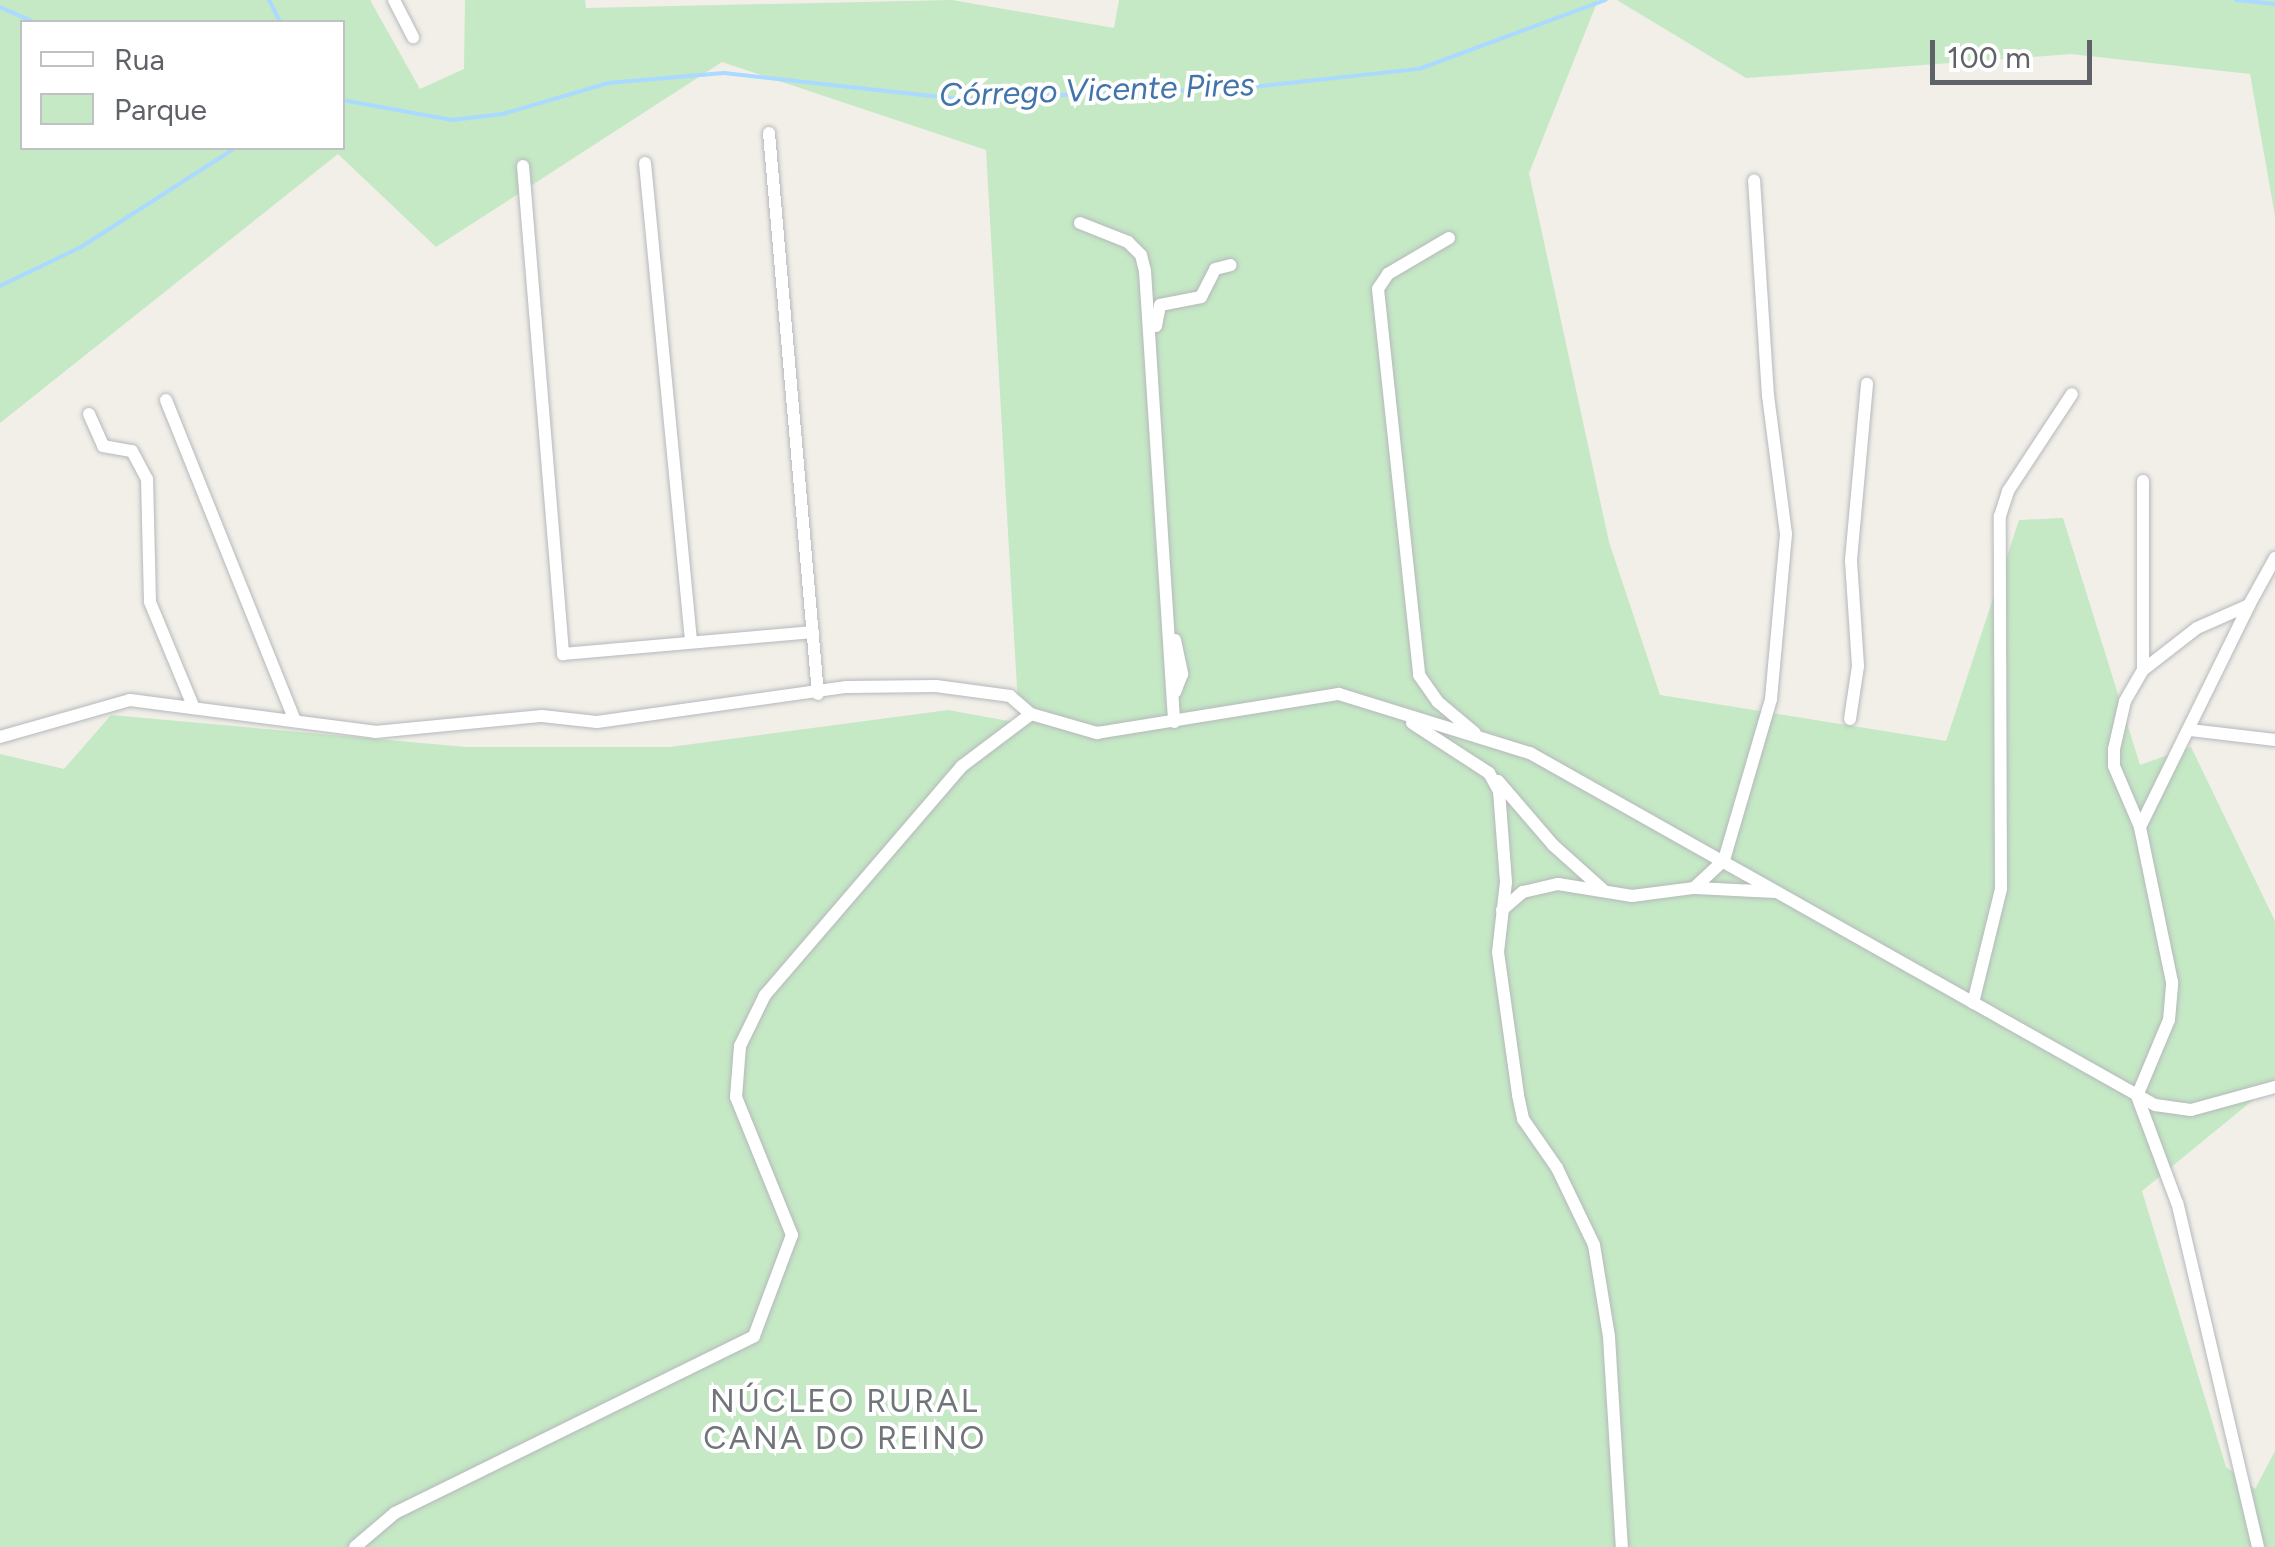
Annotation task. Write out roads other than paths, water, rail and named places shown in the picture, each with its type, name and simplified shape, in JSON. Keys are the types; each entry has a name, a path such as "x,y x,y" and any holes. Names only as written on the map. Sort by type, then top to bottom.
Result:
{"street":[{"path":"394,0 413,37"},
{"path":"769,132 818,694"},
{"path":"645,163 690,642"},
{"path":"524,166 563,654 813,632"},
{"path":"1694,888 1724,860 1771,700 1786,534 1768,396 1754,180"},
{"path":"1080,223 1128,242 1141,255 1145,272 1174,722"},
{"path":"1449,238 1388,274 1378,289 1419,675 1438,702 1477,735"},
{"path":"1173,694 1182,674 1174,637 1155,313 1167,301 1201,297 1215,268 1231,265"},
{"path":"1850,719 1858,666 1851,560 1867,384"},
{"path":"1973,1003 2001,889 2000,516 2008,492 2072,394"},
{"path":"166,400 296,721"},
{"path":"89,414 102,446 132,451 147,479 150,602 194,708"},
{"path":"2143,481 2143,670"},
{"path":"2140,827 2248,605 2275,558"},
{"path":"2248,605 2196,628 2143,670 2124,701 2114,766 2140,827 2172,982 2169,1020 2137,1096 2177,1204 2258,1547"},
{"path":"0,737 130,700 375,732 542,716 597,722 818,694 936,686 1010,696 1031,714 1097,733 1339,694 1530,754 2137,1096 2191,1110 2275,1087"},
{"path":"355,1547 395,1513 754,1336 792,1235 736,1097 740,1046 765,995 962,766 1031,714"},
{"path":"1404,717 1489,773 1552,845 1603,890"},
{"path":"2190,730 2275,740"},
{"path":"1489,773 1499,791 1504,828 1498,952 1524,1118 1557,1168 1598,1262 1610,1337 1622,1547"},
{"path":"1502,910 1538,886 1632,896 1694,888 1780,892"}],"waterway":[{"path":"269,0 279,20"},
{"name":"Córrego Vicente Pires","path":"345,101 452,120 503,114 608,83 724,73 959,99 1243,88 1419,69 1606,0"},
{"name":"Córrego Vicente Pires","path":"2236,0 2275,4"},
{"path":"0,7 29,20"},
{"name":"Córrego Vicente Pires","path":"0,286 81,247 232,150"}],"district":[{"name":"NÚCLEO RURAL CANA DO REINO","path":"845,1420"}]}
